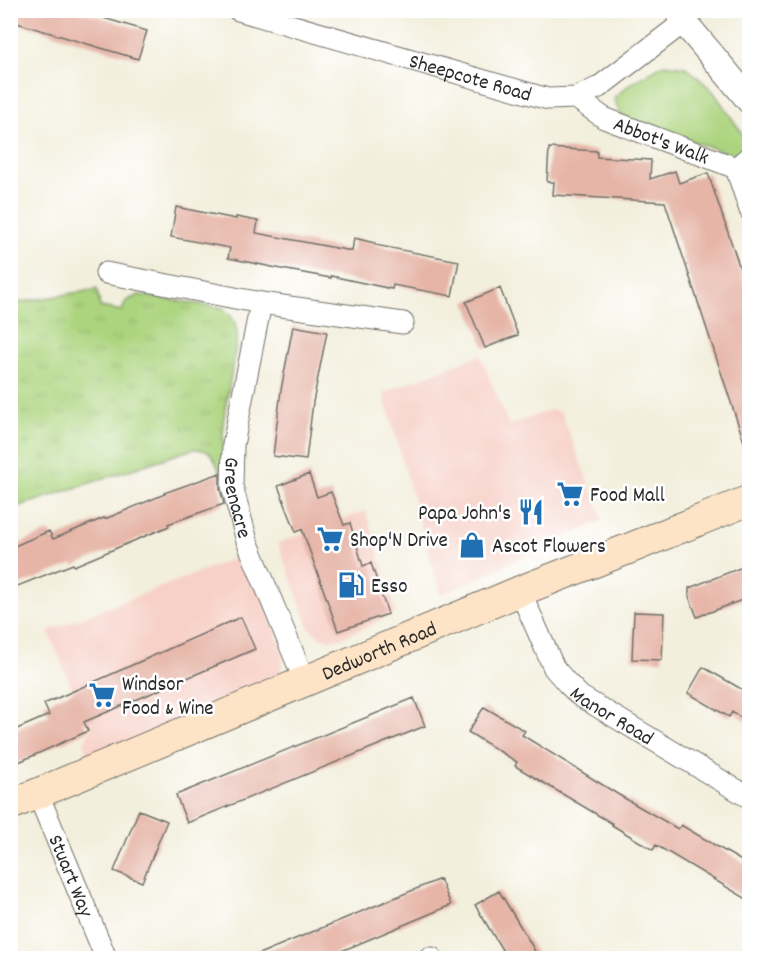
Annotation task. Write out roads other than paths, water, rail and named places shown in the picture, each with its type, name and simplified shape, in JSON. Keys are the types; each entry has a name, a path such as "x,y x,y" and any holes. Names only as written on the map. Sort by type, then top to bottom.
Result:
{"main road":[{"name":"Dedworth Road","path":"10,806 520,591 750,500"}],"street":[{"name":"Sheepcote Road","path":"238,10 548,99 576,98 599,87 680,16"},
{"path":"680,16 750,101"},
{"name":"Abbot's Walk","path":"576,98 604,118 743,162"},
{"path":"743,162 750,210"},
{"path":"106,273 261,303 403,323"},
{"name":"Greenacre","path":"261,303 233,445 232,486 246,542 305,682"},
{"name":"Manor Road","path":"520,591 554,668 580,696 750,798"},
{"name":"Stuart Way","path":"38,794 106,958"}],"place":[{"name":"Food Mall","path":"570,494"},
{"name":"Papa John's","path":"531,512"},
{"name":"Shop'N Drive","path":"330,539"},
{"name":"Ascot Flowers","path":"472,545"},
{"name":"Esso","path":"351,585"},
{"name":"Windsor Food & Wine","path":"102,695"}]}
